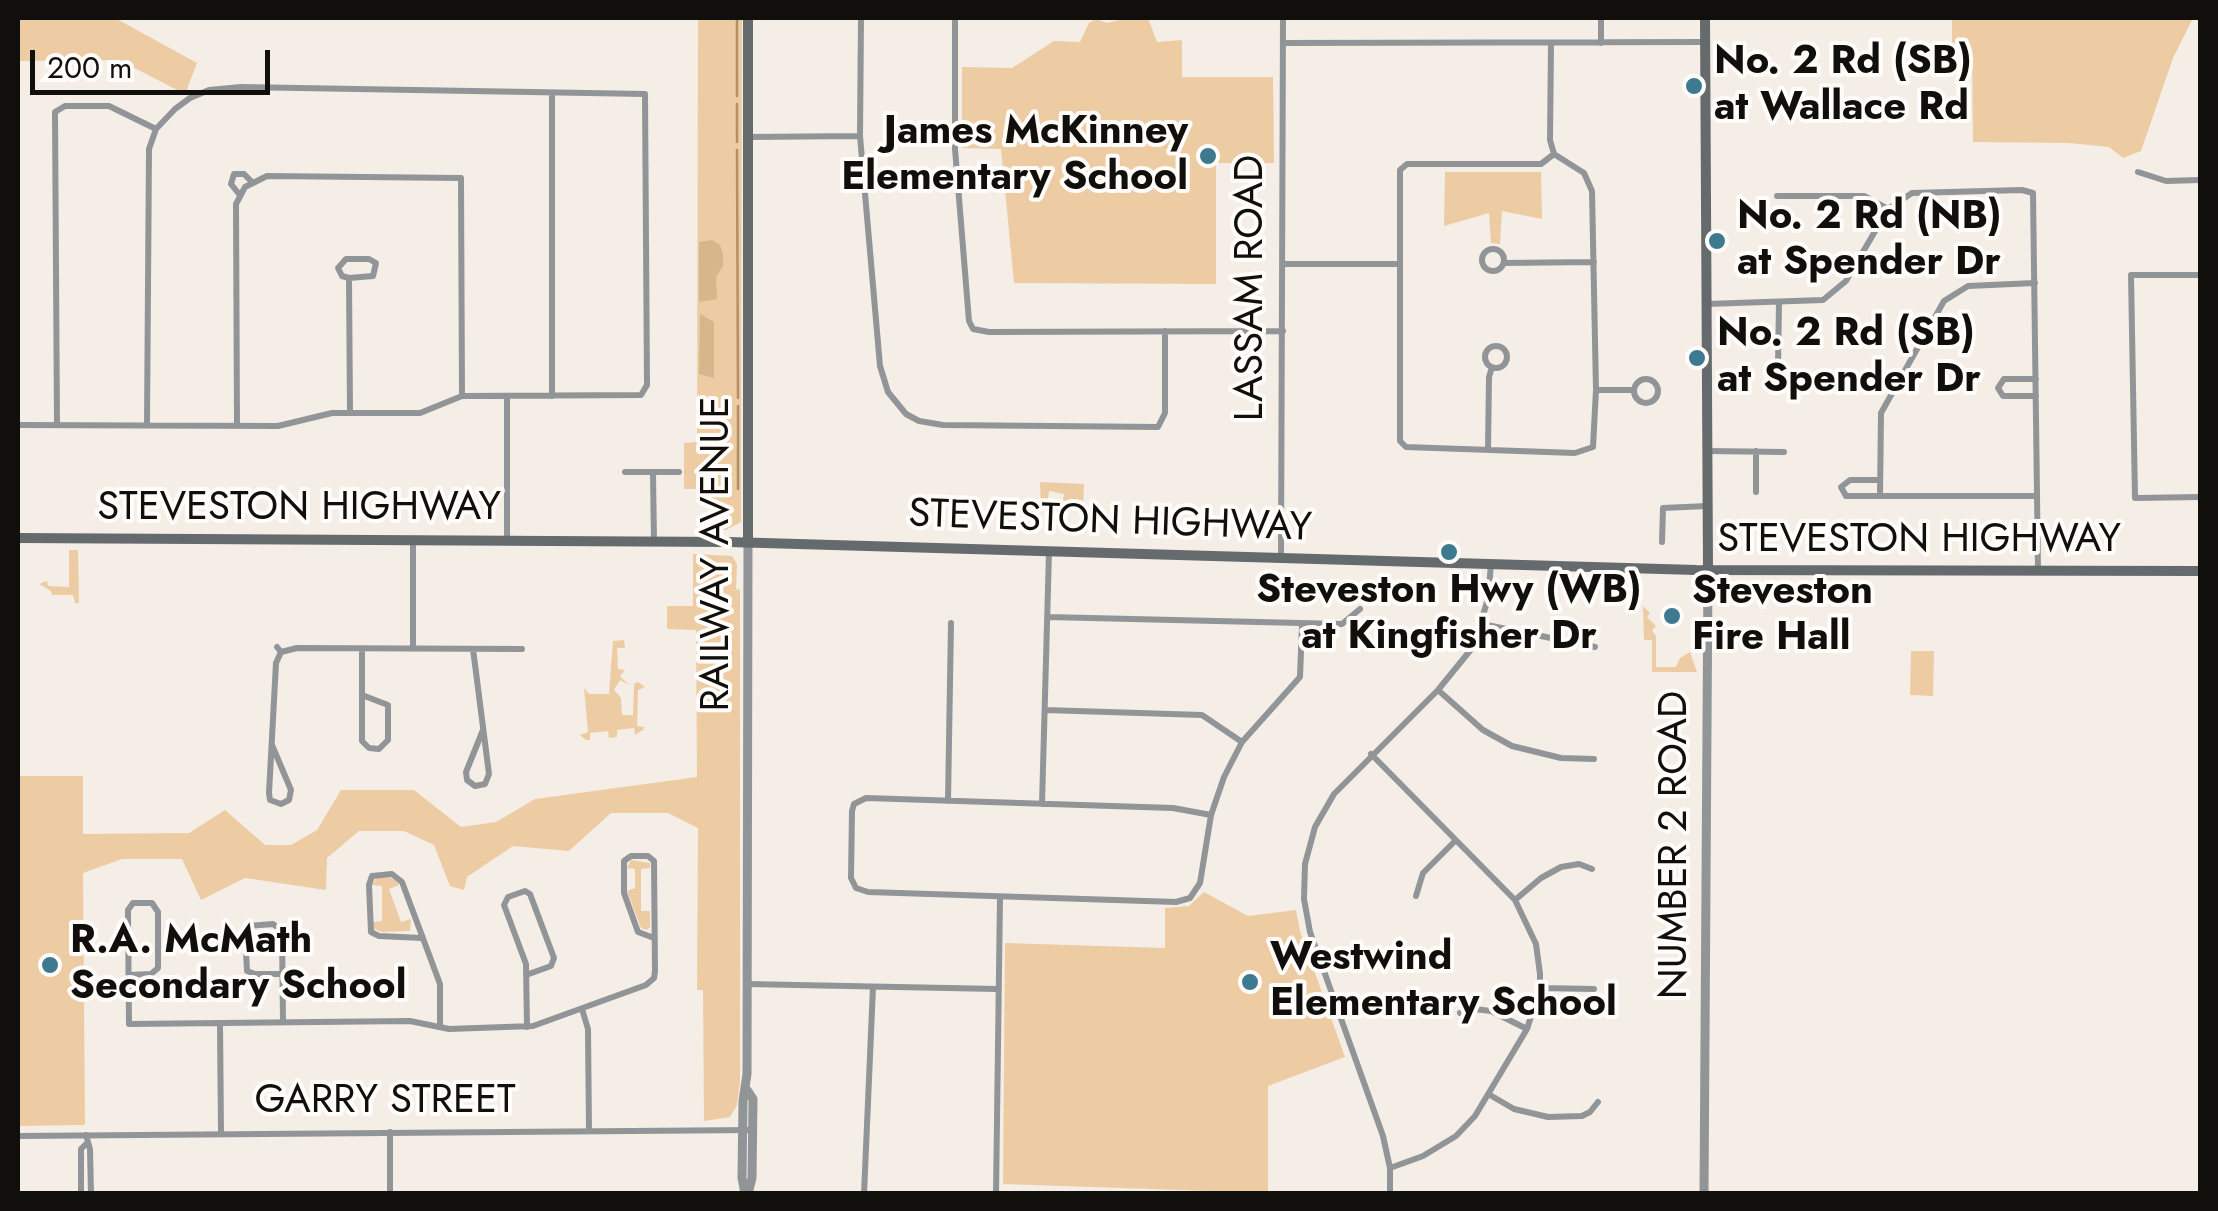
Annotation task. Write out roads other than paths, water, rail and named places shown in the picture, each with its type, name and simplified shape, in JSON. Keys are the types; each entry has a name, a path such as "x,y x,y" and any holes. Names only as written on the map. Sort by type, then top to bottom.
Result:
{"main road":[{"name":"RAILWAY AVENUE","path":"748,18 748,543"},
{"name":"NUMBER 2 ROAD","path":"1705,18 1708,570"},
{"name":"STEVESTON HIGHWAY","path":"18,538 748,543 1708,570 2200,571"}],"street":[{"path":"861,18 860,136 881,375 888,392 906,414 919,422 943,425 1163,426 1165,330"},
{"path":"955,18 955,150 971,326 989,332 1283,331"},
{"name":"LASSAM ROAD","path":"1281,559 1283,18"},
{"path":"1601,18 1602,43"},
{"path":"1283,43 1705,42"},
{"path":"1552,43 1550,140 1554,154 1584,173 1592,191 1596,390 1596,436 1592,448 1580,453 1406,447 1400,441 1401,167 1541,164 1554,154"},
{"path":"18,425 292,425 350,412 420,412 462,396 644,393 645,94 499,94 443,88 223,88 196,94 174,109 156,130 148,148 147,424"},
{"path":"552,94 552,396"},
{"path":"57,425 56,107 114,107 156,130"},
{"path":"748,137 860,136"},
{"path":"1584,173 1590,166"},
{"path":"2138,172 2166,180 2200,180"},
{"path":"239,194 231,184 234,174 244,174 252,182"},
{"path":"237,425 236,215 239,194 252,182 271,176 461,178 462,396"},
{"path":"1706,304 1818,301 1835,292 1846,281 1888,209 1902,197 1924,191 2026,190 2033,194 2038,571"},
{"path":"1777,196 1864,196 1888,209"},
{"path":"369,259 376,263 376,272 371,277 349,278 338,272 342,260 369,259"},
{"path":"1504,262 1594,262"},
{"path":"1283,264 1400,264"},
{"path":"2200,275 2132,276 2134,498 2200,497"},
{"path":"349,278 350,412"},
{"path":"1880,496 1880,426 1884,404 1944,301 1968,286 2035,284"},
{"path":"1778,366 1779,304"},
{"path":"1488,450 1492,367"},
{"path":"2036,379 2004,380 1998,386 2003,396 2036,396"},
{"path":"1596,390 1634,390"},
{"path":"507,396 507,540"},
{"path":"1707,451 1784,452"},
{"path":"1756,451 1756,492"},
{"path":"625,472 679,472"},
{"path":"653,474 654,542"},
{"path":"1880,480 1850,480 1842,488 1849,496 2037,496"},
{"path":"1662,542 1663,508 1707,506"},
{"path":"412,540 413,649"},
{"name":"RAILWAY AVENUE","path":"746,1194 742,1178 748,1130 744,1100 748,543"},
{"path":"1042,804 1049,552"},
{"path":"1390,1194 1390,1168 1366,1086 1310,932 1304,899 1304,864 1315,827 1334,794 1461,665 1482,624 1491,564"},
{"name":"NUMBER 2 ROAD","path":"1704,1194 1708,570"},
{"path":"1048,617 1342,624 1360,608"},
{"path":"948,800 951,623"},
{"path":"1482,624 1595,647"},
{"path":"1212,815 1173,808 866,798 858,801 852,811 851,878 856,888 868,892 1176,902 1190,898 1200,883 1212,815 1224,777 1242,742 1300,677 1302,625"},
{"path":"272,745 291,790 284,804 276,804 269,796 276,663 279,649 522,649"},
{"path":"362,649 362,695 363,743 379,749 388,740 388,705 362,695"},
{"path":"473,649 489,774 487,782 479,786 469,782 466,774 483,730"},
{"path":"1438,690 1483,730 1512,746 1561,758 1594,759"},
{"path":"1045,710 1202,716 1242,742"},
{"path":"1372,754 1515,900 1536,944 1540,988 1527,1028 1490,1096 1456,1136 1424,1156 1390,1168"},
{"path":"1416,896 1423,873 1455,840"},
{"path":"129,975 151,974 158,968 158,912 152,903 136,902 128,910 129,1024 410,1021 440,1027 527,1027 650,982 654,976 654,938 654,861 648,856 629,857 623,865 624,896 638,932 654,938"},
{"path":"1515,900 1562,866 1579,864 1592,868"},
{"path":"422,938 379,936 371,932 368,885 372,876 392,874 400,878 440,984 440,1027"},
{"path":"526,975 551,966 554,958 530,894 525,891 508,897 504,905 525,960 527,1027"},
{"path":"996,1194 1000,896"},
{"path":"282,974 252,974 247,970 248,926 273,924 281,928 282,974 283,1022"},
{"path":"747,984 997,990"},
{"path":"864,1194 873,986"},
{"path":"1540,988 1594,988"},
{"path":"582,1009 588,1026 589,1132"},
{"path":"1460,1013 1474,1009 1491,1011 1527,1028"},
{"path":"220,1023 221,1133"},
{"path":"1490,1096 1514,1109 1548,1117 1582,1116 1598,1102"},
{"name":"GARRY STREET","path":"18,1136 86,1140 221,1133 748,1130"},
{"path":"390,1132 390,1194"},
{"path":"81,1194 80,1148 86,1140 90,1148 90,1194"}],"waterway":[{"path":"737,18 737,96"},
{"path":"737,104 737,142"},
{"path":"737,150 738,398"},
{"path":"738,406 738,489"}],"place":[{"name":"No. 2 Rd (SB) at Wallace Rd","path":"1694,86"},
{"name":"James McKinney Elementary School","path":"1208,156"},
{"name":"No. 2 Rd (NB) at Spender Dr","path":"1717,241"},
{"name":"No. 2 Rd (SB) at Spender Dr","path":"1697,358"},
{"name":"Steveston Hwy (WB) at Kingfisher Dr","path":"1449,552"},
{"name":"Steveston Fire Hall","path":"1672,616"},
{"name":"R.A. McMath Secondary School","path":"50,965"},
{"name":"Westwind Elementary School","path":"1250,982"}]}
